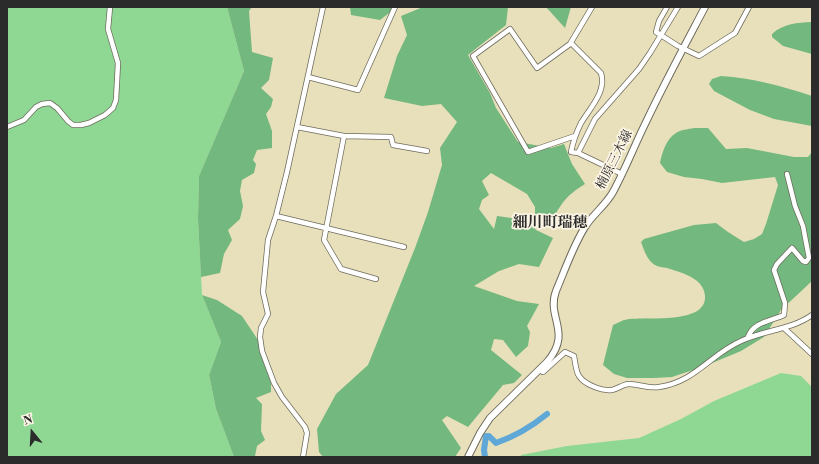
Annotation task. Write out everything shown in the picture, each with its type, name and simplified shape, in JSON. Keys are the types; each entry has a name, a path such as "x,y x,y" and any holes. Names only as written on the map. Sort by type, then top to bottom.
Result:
{"main road":[{"name":"楠原三木線","path":"468,457 480,433 490,418 553,355 559,334 554,306 556,292 585,228 612,193 705,7"}],"street":[{"path":"7,127 24,120 36,107 42,104 50,103 57,108 68,121 73,124 81,125 89,123 105,115 113,108 116,100 118,63 108,29 110,7"},
{"path":"303,457 306,433 305,427 282,397 274,383 262,351 260,337 261,328 268,314 263,292 268,240 276,216 323,7"},
{"path":"308,78 358,90 395,7"},
{"path":"575,136 528,152 473,56 510,29 537,68 571,43 592,7"},
{"path":"666,7 656,28 656,32 660,36 683,49 699,56 736,33 749,7"},
{"path":"578,153 595,119 639,69 678,7"},
{"path":"571,43 601,73 604,80 598,96 575,136 571,152 578,153 622,174"},
{"path":"297,127 344,136 391,137 393,145 427,151"},
{"path":"344,136 324,240 341,269 376,279"},
{"path":"748,338 750,331 758,324 784,315 785,303 774,270 777,264 792,248 803,261 806,262 809,258 803,226 795,206 787,174"},
{"path":"276,216 404,247"},
{"path":"539,370 543,372 566,352 574,356 579,376 588,384 598,389 611,390 629,384 660,387 692,376 735,343 784,328 812,315"},
{"path":"784,328 812,353"}],"green space":[{"path":"7,7 227,7 244,71 199,176 198,219 202,295 221,342 209,375 216,409 234,457 7,457"},
{"path":"227,7 252,7 249,11 252,52 273,58 269,80 261,88 273,99 271,107 266,114 272,131 272,148 257,150 253,160 256,164 254,173 242,180 240,191 243,206 240,219 228,230 232,240 224,254 220,273 201,277 198,219 199,176 244,71"},
{"path":"350,7 397,7 380,20 351,15"},
{"path":"423,7 508,7 506,25 468,55 490,93 496,108 518,142 551,148 564,144 572,164 585,184 568,197 550,225 535,220 535,207 527,194 491,173 482,181 489,195 482,200 479,209 494,229 497,216 519,219 530,223 536,230 553,238 539,267 519,264 499,271 474,286 517,301 539,304 527,326 530,332 528,346 516,357 503,340 494,339 491,350 522,375 514,383 503,385 468,427 447,416 442,420 461,448 455,457 323,457 319,452 317,429 336,394 368,365 428,212 442,165 440,148 457,122 441,104 422,106 384,98 397,56 407,35 401,16"},
{"path":"546,7 571,7 565,28"},
{"path":"812,22 812,54 783,46 772,37 772,34 777,30 786,26 796,23"},
{"path":"721,76 767,83 812,96 812,126 774,119 750,110 714,91 709,84 712,79"},
{"path":"694,128 708,128 726,149 747,148 794,157 808,157 812,152 812,281 781,310 764,337 741,351 705,366 672,377 627,378 614,374 603,365 613,325 628,319 678,317 690,314 699,309 704,302 704,291 698,282 683,273 659,267 652,263 648,258 641,242 644,239 694,225 716,223 744,242 754,239 762,234 778,185 775,177 722,183 684,177 667,172 660,163 667,142 678,132"},
{"path":"202,295 217,300 242,316 258,340 271,383 271,392 256,398 262,404 261,431 265,440 257,446 255,456 258,457 234,457 216,409 209,375 221,342"},
{"path":"781,373 801,376 812,387 812,457 521,457 521,455 567,446 639,438 681,419 714,401"}],"waterway":[{"path":"485,457 484,450 486,436 489,436 496,443 523,431 547,414"}],"district":[{"name":"細川町瑞穂","path":"550,223"}]}
